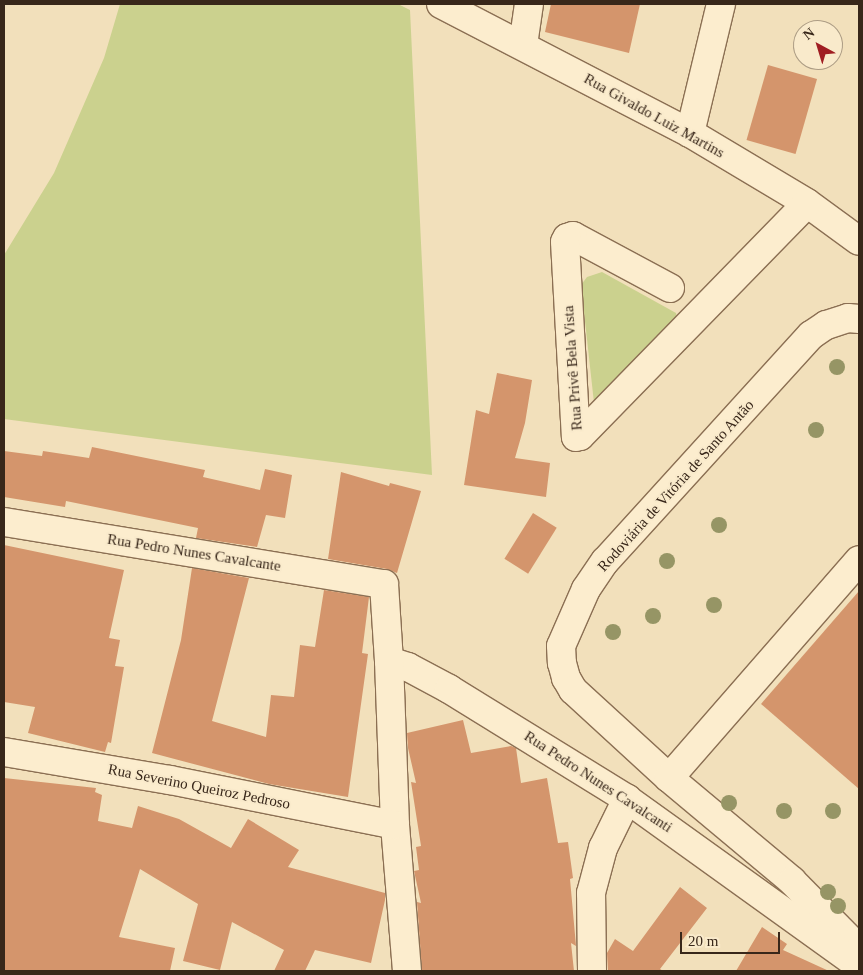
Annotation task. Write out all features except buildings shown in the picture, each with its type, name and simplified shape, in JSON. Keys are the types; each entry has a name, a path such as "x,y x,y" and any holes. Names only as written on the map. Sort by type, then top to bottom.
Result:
{"street":[{"name":"Rua Givaldo Luiz Martins","path":"442,4 690,134 807,203 859,241"},
{"path":"523,45 529,4"},
{"path":"690,134 721,4"},
{"name":"Rua Privê Bela Vista","path":"670,288 573,236 567,238 565,242 576,437 580,436 807,203"},
{"name":"Rodoviária de Vitória de Santo Antão","path":"859,319 848,318 826,325 811,335 605,561 586,589 561,646 562,663 566,678 573,690 668,778 792,880 859,949"},
{"name":"Rua Pedro Nunes Cavalcante","path":"4,522 384,584 389,661"},
{"path":"668,778 859,560"},
{"path":"389,661 394,825 407,971"},
{"name":"Rua Pedro Nunes Cavalcanti","path":"389,661 408,667 449,689 627,799 859,966"},
{"name":"Rua Severino Queiroz Pedroso","path":"4,752 170,780 394,825"},
{"path":"592,971 591,893 603,848 627,799"}],"green space":[{"path":"120,4 398,4 410,10 432,475 4,419 4,255 54,173 104,58"},
{"path":"602,272 676,313 678,324 595,412 581,285 587,277"}]}
